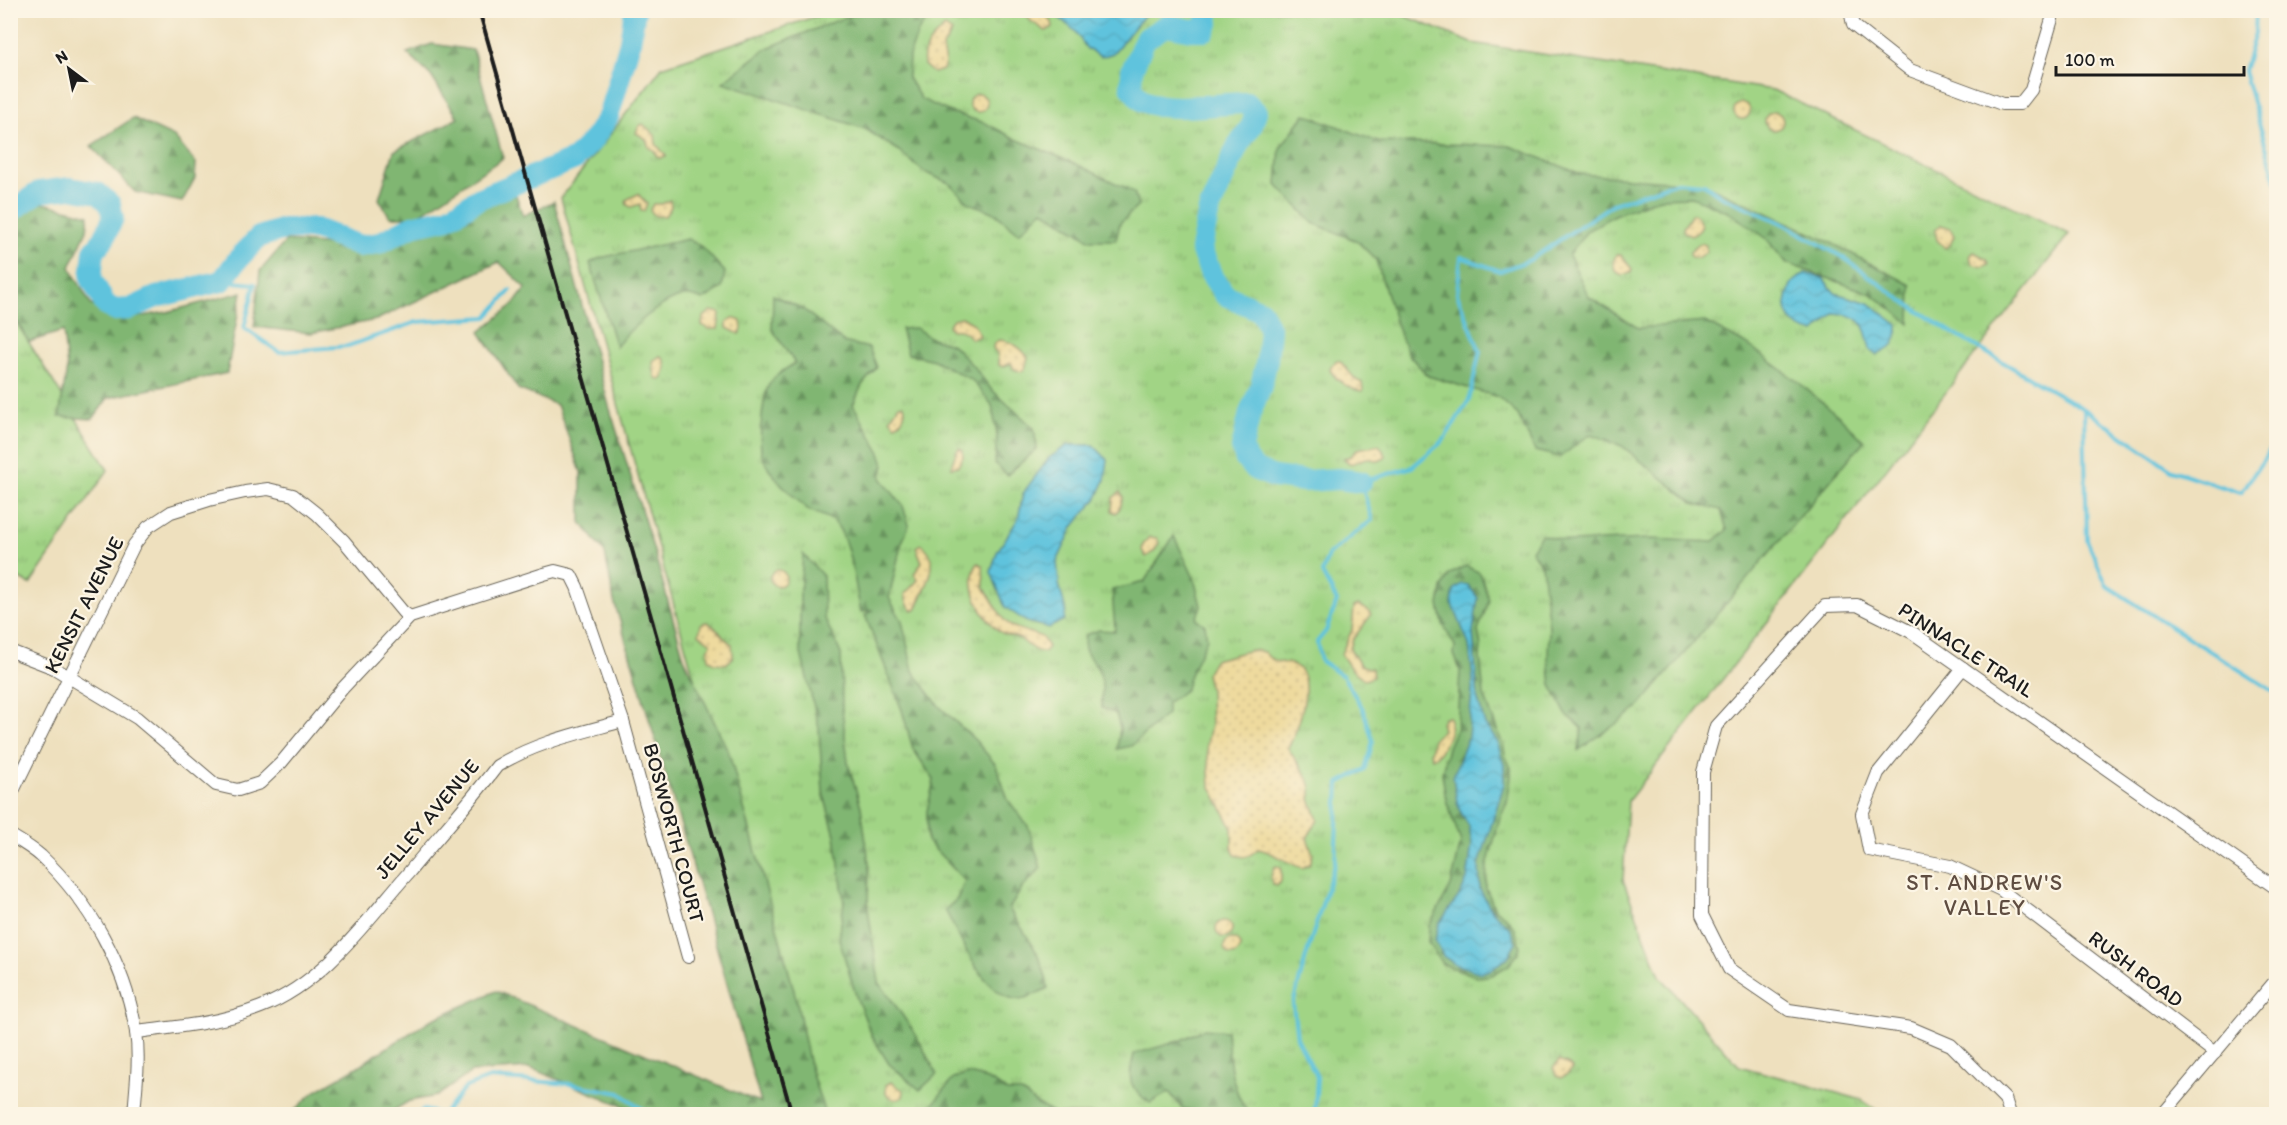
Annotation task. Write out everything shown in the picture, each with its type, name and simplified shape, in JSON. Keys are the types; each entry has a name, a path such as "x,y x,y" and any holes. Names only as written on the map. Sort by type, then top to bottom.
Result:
{"street":[{"path":"1850,10 1853,25 1910,70 2002,104 2020,104 2031,90 2052,19 2052,10"},
{"name":"KENSIT AVENUE","path":"10,797 134,545 148,526 171,512 245,492 268,489 293,495 317,514 344,541 403,612 410,617"},
{"path":"10,651 54,668 137,718 216,785 238,790 260,783 281,763 349,681 410,617 555,572 570,575 577,587 623,721"},
{"name":"PINNACLE TRAIL","path":"2010,1114 2006,1099 1951,1046 1911,1028 1789,1010 1729,969 1702,915 1703,772 1716,726 1825,606 1857,605 1913,633 2277,888"},
{"name":"RUSH ROAD","path":"1963,668 1878,773 1862,814 1869,850 1950,866 2001,890 2215,1053"},
{"name":"BOSWORTH COURT","path":"623,721 688,957"},
{"name":"JELLEY AVENUE","path":"136,1032 231,1017 262,1007 289,993 334,959 497,766 515,755 555,739 623,721"},
{"path":"10,835 39,854 60,876 94,922 111,950 125,984 136,1032 138,1069 134,1114"},
{"path":"2163,1114 2277,980"}],"green space":[{"path":"1390,10 1472,43 1773,90 2069,234 1628,801 1623,880 1660,976 1739,1066 1862,1100 1882,1114 815,1114 561,198 662,67 817,16 821,11"},
{"path":"861,11 933,11 919,30 909,56 908,78 921,99 950,112 985,123 1134,192 1138,206 1120,223 1116,240 1090,240 1043,210 1019,233 993,212 969,203 949,183 924,172 898,150 865,129 723,82 767,48"},
{"path":"432,44 473,50 503,158 416,217 390,217 379,199 394,151 458,118 431,76 407,53"},
{"path":"1305,114 1378,142 1510,146 1581,174 1704,184 1826,240 1911,285 1910,324 1872,294 1786,263 1766,238 1730,213 1692,197 1660,198 1614,215 1587,231 1569,255 1589,297 1638,328 1705,322 1748,345 1797,381 1864,441 1637,709 1579,750 1582,728 1566,714 1551,685 1548,658 1549,627 1542,566 1531,550 1541,535 1570,542 1650,539 1713,542 1727,530 1721,510 1693,503 1622,446 1591,434 1560,457 1535,451 1518,415 1498,397 1428,376 1409,355 1398,330 1376,260 1357,241 1313,223 1277,185 1280,148"},
{"path":"133,118 174,137 196,163 195,178 182,202 135,192 91,146"},
{"path":"516,195 523,216 554,201 609,406 684,658 729,753 796,998 811,1071 825,1114 643,1114 530,1068 472,1072 437,1096 409,1101 388,1114 291,1114 314,1092 429,1021 496,991 761,1103 614,601 605,553 581,522 581,472 557,405 518,389 480,332 513,305 526,288 499,262 376,320 311,333 254,327 260,271 286,241 364,246 387,242 483,203"},
{"path":"36,201 89,215 87,230 70,267 91,305 125,319 167,312 242,292 227,373 108,398 93,419 59,417 67,368 63,331 29,342 11,312 11,226"},
{"path":"688,239 702,247 725,272 722,288 703,300 684,296 666,303 638,324 616,347 590,263 600,258"},
{"path":"773,295 803,309 843,342 869,348 877,367 862,385 853,405 879,450 884,465 881,478 903,506 909,525 901,545 889,598 902,621 913,671 939,706 976,741 996,765 1008,800 1028,826 1041,868 1022,888 1009,909 1033,947 1046,977 1048,988 1028,997 1013,999 997,991 988,982 971,959 945,910 957,899 965,881 927,841 927,811 934,780 913,749 902,710 865,615 873,610 861,612 849,554 841,532 833,521 808,510 787,490 774,476 762,454 761,429 767,388 775,377 795,363 772,329"},
{"path":"10,312 108,470 30,584 11,575"},
{"path":"916,328 929,337 953,345 991,389 1034,428 1037,449 1007,475 995,464 997,435 992,405 972,380 934,360 908,354 901,329"},
{"path":"1174,536 1194,578 1201,606 1196,619 1205,625 1207,639 1189,677 1186,689 1167,703 1167,714 1131,746 1117,749 1120,728 1116,714 1102,708 1101,677 1086,652 1085,635 1099,630 1115,631 1112,590 1144,582"},
{"path":"803,554 823,576 824,617 841,654 842,708 848,763 861,807 869,863 868,909 879,982 914,1032 937,1074 920,1090 889,1064 873,1038 857,999 839,939 844,901 835,835 823,792 819,728 800,649"},
{"path":"1466,566 1480,573 1489,600 1478,631 1484,695 1511,768 1507,803 1500,818 1487,866 1486,888 1495,909 1507,918 1515,929 1520,946 1518,954 1509,965 1492,975 1479,977 1442,964 1428,942 1429,926 1451,886 1461,842 1446,800 1442,773 1448,747 1457,727 1460,670 1454,654 1455,646 1443,624 1439,605 1442,588 1450,574"},
{"path":"1204,1029 1227,1031 1230,1064 1235,1085 1249,1114 1202,1114 1182,1108 1169,1092 1150,1103 1133,1087 1130,1076 1134,1054 1179,1041"},
{"path":"968,1074 989,1080 1007,1092 1022,1092 1036,1104 1055,1114 928,1114 929,1109 953,1079"}],"sand":[{"path":"1023,11 1042,11 1052,22 1053,27 1046,31 1031,21"},
{"path":"945,27 952,32 942,48 945,63 943,70 933,73 924,65 924,53 929,43"},
{"path":"978,94 984,97 987,103 984,109 978,112 972,109 969,103 972,97"},
{"path":"1742,103 1750,111 1742,119 1734,111"},
{"path":"1770,112 1778,112 1783,117 1781,128 1770,130 1765,125 1765,117"},
{"path":"643,124 655,135 656,144 666,156 657,157 654,150 649,148 646,139 636,133 639,126"},
{"path":"638,194 647,204 644,211 641,211 640,204 631,207 627,205 626,200"},
{"path":"670,200 671,207 665,216 655,216 650,210 653,204 662,204"},
{"path":"1692,214 1696,215 1702,226 1699,231 1691,235 1684,232 1683,228"},
{"path":"1941,225 1950,228 1954,236 1950,245 1945,248 1937,240 1935,230"},
{"path":"1701,243 1706,245 1706,252 1697,258 1691,257 1690,252"},
{"path":"1974,252 1987,259 1989,264 1983,267 1972,264 1970,256"},
{"path":"1616,255 1621,255 1632,269 1631,273 1622,275 1615,271 1613,262"},
{"path":"711,311 720,313 718,329 709,329 702,325 703,318"},
{"path":"962,317 974,324 980,336 971,339 963,331 951,330 948,326 953,319"},
{"path":"733,318 741,321 742,329 739,334 727,328 727,322"},
{"path":"999,340 1012,343 1028,357 1025,369 1021,372 1014,369 1011,363 1003,367 999,365 997,353 993,348 994,343"},
{"path":"660,356 666,365 664,377 660,380 655,377 653,361"},
{"path":"1340,361 1356,380 1362,383 1363,391 1348,387 1333,374 1330,370 1331,366"},
{"path":"899,405 904,405 904,414 902,420 895,425 890,419"},
{"path":"1379,445 1386,455 1379,461 1368,458 1352,464 1344,458 1351,456 1357,449"},
{"path":"959,448 963,450 963,457 958,466 951,467 956,452"},
{"path":"1120,492 1123,497 1116,513 1112,511 1113,498"},
{"path":"1149,537 1157,538 1159,543 1146,557 1142,550"},
{"path":"921,544 928,551 932,567 916,610 912,610 905,594 918,580 914,574 922,562 916,547"},
{"path":"978,563 983,566 984,587 1004,620 1011,626 1042,637 1048,647 1044,652 1034,649 1020,639 1002,633 988,620 974,591 974,572"},
{"path":"778,570 786,578 778,586 770,578"},
{"path":"1358,605 1369,611 1371,615 1353,639 1350,649 1360,665 1372,669 1373,677 1365,680 1351,669 1341,654 1352,630 1354,607"},
{"path":"706,622 714,626 732,644 733,657 726,664 715,663 709,659 708,651 711,643 699,634 701,624"},
{"path":"1252,650 1264,652 1278,662 1293,664 1302,674 1305,683 1300,719 1288,748 1308,779 1310,799 1318,820 1307,838 1313,854 1310,864 1302,868 1258,849 1248,856 1235,855 1232,849 1232,828 1210,785 1207,744 1211,725 1210,690 1206,674 1214,660"},
{"path":"1444,717 1449,717 1449,734 1444,746 1432,758 1430,753 1433,739 1443,730 1441,722"},
{"path":"1274,867 1281,868 1281,881 1277,886 1272,884 1271,877"},
{"path":"1224,921 1232,929 1224,937 1216,929"},
{"path":"1232,939 1238,941 1240,947 1238,953 1232,955 1226,953 1224,947 1226,941"},
{"path":"1559,1061 1572,1068 1561,1078 1557,1076 1553,1068"},
{"path":"891,1082 904,1091 903,1097 894,1099 886,1093 886,1085"}],"water":[{"path":"1051,11 1148,11 1113,53 1101,57 1087,49 1075,31"},
{"path":"1805,273 1823,278 1835,293 1869,303 1898,325 1894,344 1877,355 1870,349 1861,322 1844,314 1835,313 1815,332 1796,325 1790,318 1786,303 1791,284"},
{"path":"1068,445 1093,445 1108,460 1105,480 1097,498 1073,527 1057,562 1059,584 1066,611 1064,620 1049,628 1027,622 1005,607 991,572 997,552 1018,519 1023,493 1049,458"},
{"path":"1462,584 1468,585 1478,598 1473,632 1478,700 1485,725 1497,741 1504,765 1504,784 1479,865 1480,890 1493,912 1510,928 1516,942 1508,957 1490,970 1481,973 1455,964 1443,956 1435,940 1439,924 1461,893 1467,879 1472,844 1469,826 1457,802 1453,777 1468,737 1473,679 1469,645 1452,605 1455,589"}],"waterway":[{"path":"10,212 39,192 70,188 98,193 110,204 113,218 104,239 94,251 91,278 105,304 114,310 130,309 156,297 222,281 238,259 259,237 284,229 316,229 360,246 379,243 412,226 448,218 480,198 575,159 592,141 608,117 630,42 635,10"},
{"path":"1207,10 1208,24 1205,30 1191,30 1167,25 1145,39 1132,70 1131,87 1141,100 1153,105 1180,107 1247,103 1256,112 1252,125 1238,145 1209,210 1201,249 1211,274 1225,295 1261,311 1270,330 1261,386 1250,413 1242,448 1246,460 1256,470 1274,477 1304,481 1339,479 1361,482"},
{"path":"2256,10 2255,33 2244,71 2276,181"},
{"path":"1308,1114 1315,1110 1317,1077 1297,1038 1293,1004 1335,863 1339,783 1365,769 1373,741 1363,709 1343,676 1321,661 1317,642 1326,631 1337,601 1322,573 1328,555 1372,520 1361,482 1412,467 1443,441 1469,400 1480,351 1457,294 1461,257 1500,271 1530,260 1613,204 1677,182 1704,184 1721,196 1784,224 1844,258 1906,303 1956,335 2084,409 2087,540 2107,586 2276,693"},
{"path":"222,281 255,284 244,328 279,352 348,346 417,322 487,317 511,290"},
{"path":"2084,409 2172,470 2241,493 2276,441"},
{"path":"416,1114 424,1110 443,1114 466,1087 490,1078 571,1084 620,1093 649,1114"}],"railway":[{"path":"479,10 792,1114"}],"district":[{"name":"ST. ANDREW'S VALLEY","path":"1985,894"}]}
